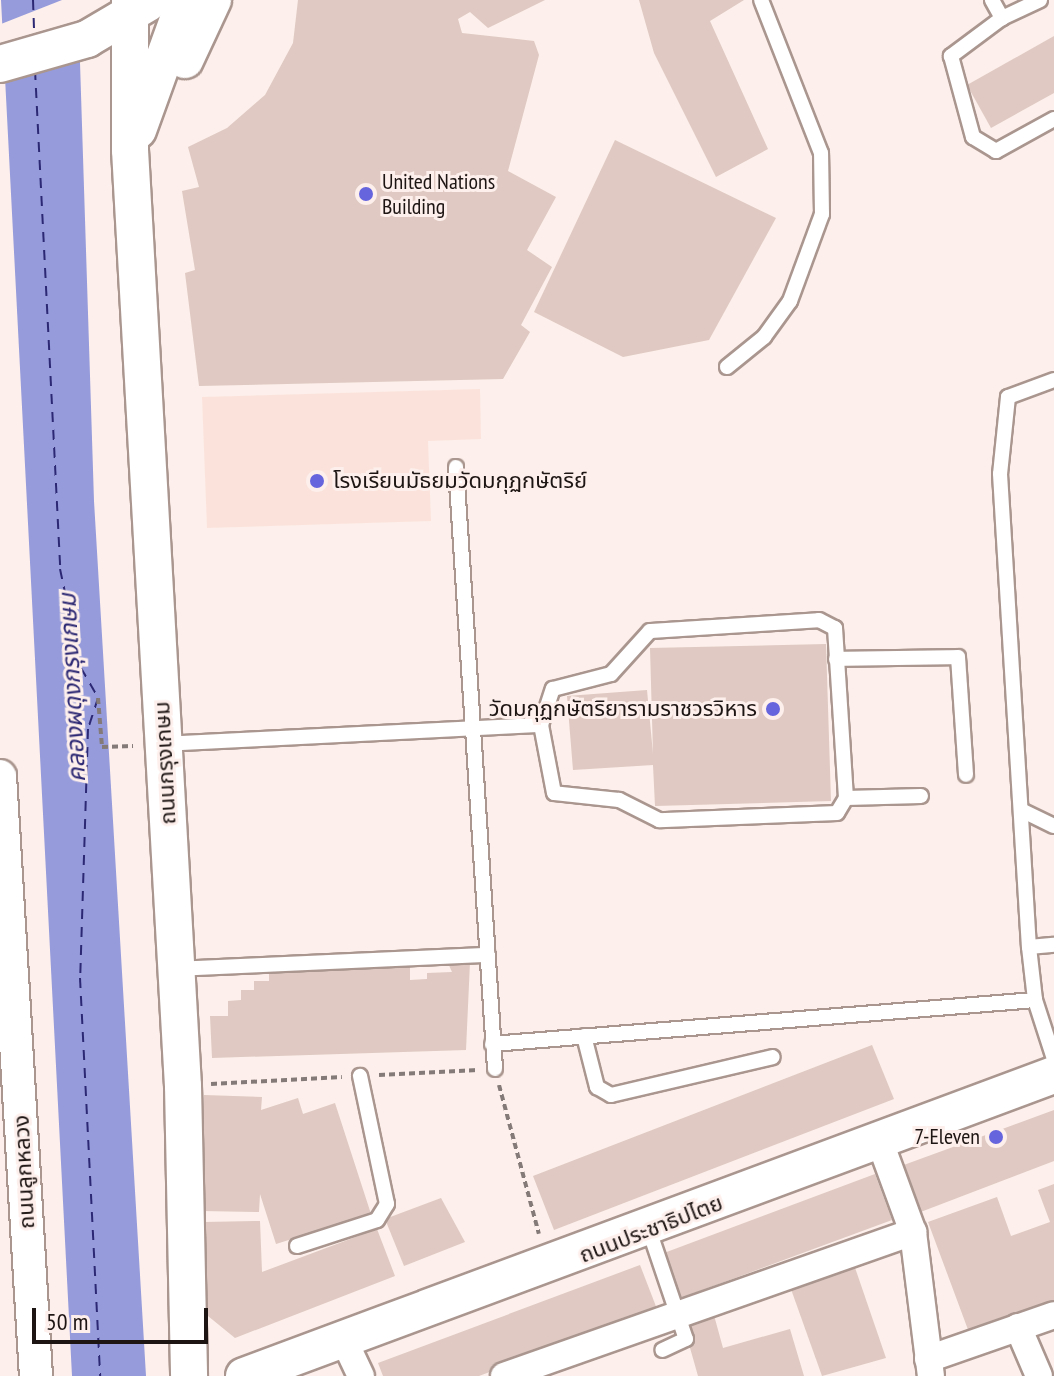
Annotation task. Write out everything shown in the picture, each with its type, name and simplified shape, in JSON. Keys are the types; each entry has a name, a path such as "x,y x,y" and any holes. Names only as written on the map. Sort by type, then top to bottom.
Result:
{"main road":[{"name":"ถนนกรุงเกษม","path":"138,96 185,0"},
{"path":"86,47 138,96 180,71 213,0"},
{"name":"ถนนกรุงเกษม","path":"138,6 138,96 130,150 183,1086 189,1376"},
{"path":"4,66 86,47 138,6"},
{"name":"ถนนประชาธิปไตย","path":"269,1372 343,1338 550,1267 1054,1075"}],"street":[{"name":"ถนนลูกหลวง","path":"0,776 4,891 36,1376"},
{"path":"880,1142 913,1232 929,1368 1018,1327 1054,1315"},
{"path":"504,1376 677,1311 913,1232"},
{"path":"1018,1327 1039,1376"},
{"path":"343,1338 361,1376"}],"lane":[{"path":"727,367 764,337 790,301 822,214 821,153 761,0"},
{"path":"992,0 1002,18"},
{"path":"1040,0 1002,18 951,56 973,137 996,151 1054,119"},
{"path":"1054,380 1018,390 1003,411 1029,947 1035,1000 1054,1059"},
{"path":"456,467 495,1069"},
{"path":"819,620 835,628 846,798 831,817 659,820 619,800 554,793 541,725 547,694 611,674 650,631 819,620"},
{"path":"836,659 958,657 966,775"},
{"path":"164,744 541,725"},
{"path":"846,798 921,796"},
{"path":"1023,811 1054,826"},
{"path":"1029,947 1054,945"},
{"path":"176,969 488,955"},
{"path":"492,1044 1035,1000"},
{"path":"584,1036 597,1087 611,1095 773,1057"},
{"path":"297,1246 377,1220 387,1204 360,1076"},
{"path":"649,1230 686,1339 662,1350"}],"path":[{"path":"98,698 102,747 164,744"},
{"path":"183,1086 495,1069 550,1267"}],"shaded area":[{"name":"โรงเรียนมัธยมวัดมกุฏกษัตริย์","path":"480,389 481,439 428,441 431,521 207,528 202,397"}],"water":[{"name":"คลองผดุงกรุงเกษม","path":"1,0 78,0 94,501 146,1376 72,1376"}],"pier":[{"path":"62,0 82,0 84,55 2,78 1,24"}],"building":[{"name":"United Nations Building","path":"298,0 545,0 488,28 470,12 458,19 462,33 534,41 539,55 508,171 556,197 527,250 552,267 521,325 530,332 503,379 199,386 185,273 195,270 182,191 199,187 188,147 227,128 265,95 293,43"},
{"path":"639,0 744,0 710,21 768,149 716,177 654,53"},
{"path":"1054,36 1054,93 991,128 967,85"},
{"path":"615,140 776,218 709,340 623,357 534,312"},
{"path":"826,644 831,801 655,806 653,765 573,770 567,696 647,690 653,754 650,648"},
{"path":"470,962 466,1050 212,1058 210,1016 228,1016 228,1001 241,1000 241,990 254,990 254,981 269,981 269,970 410,966 410,980 427,979 427,973 452,972 448,963"},
{"path":"872,1045 894,1099 554,1230 533,1176"},
{"path":"204,1095 262,1097 261,1110 298,1098 303,1114 335,1103 371,1214 276,1244 260,1194 259,1212 202,1211"},
{"path":"1054,1110 1054,1161 918,1213 901,1166"},
{"path":"875,1174 892,1220 681,1298 664,1253"},
{"path":"1054,1184 1054,1304 970,1335 928,1222 997,1197 1011,1236 1050,1222 1038,1190"},
{"path":"441,1198 465,1242 404,1266 385,1219"},
{"path":"260,1221 262,1272 377,1229 395,1276 235,1338 208,1316 204,1222"},
{"path":"851,1256 886,1358 822,1376 787,1278"},
{"path":"640,1265 657,1309 479,1376 383,1376 378,1363"},
{"path":"712,1308 723,1348 790,1329 804,1376 698,1376 681,1316"}],"ferry route":[{"path":"33,0 34,36"},
{"path":"35,70 60,569 81,668 98,698 88,729 80,978 100,1376"}],"place":[{"name":"United Nations Building","path":"366,194"},
{"name":"โรงเรียนมัธยมวัดมกุฏกษัตริย์","path":"317,481"},
{"name":"วัดมกุฏกษัตริยารามราชวรวิหาร","path":"773,709"},
{"name":"7-Eleven","path":"996,1137"}]}
